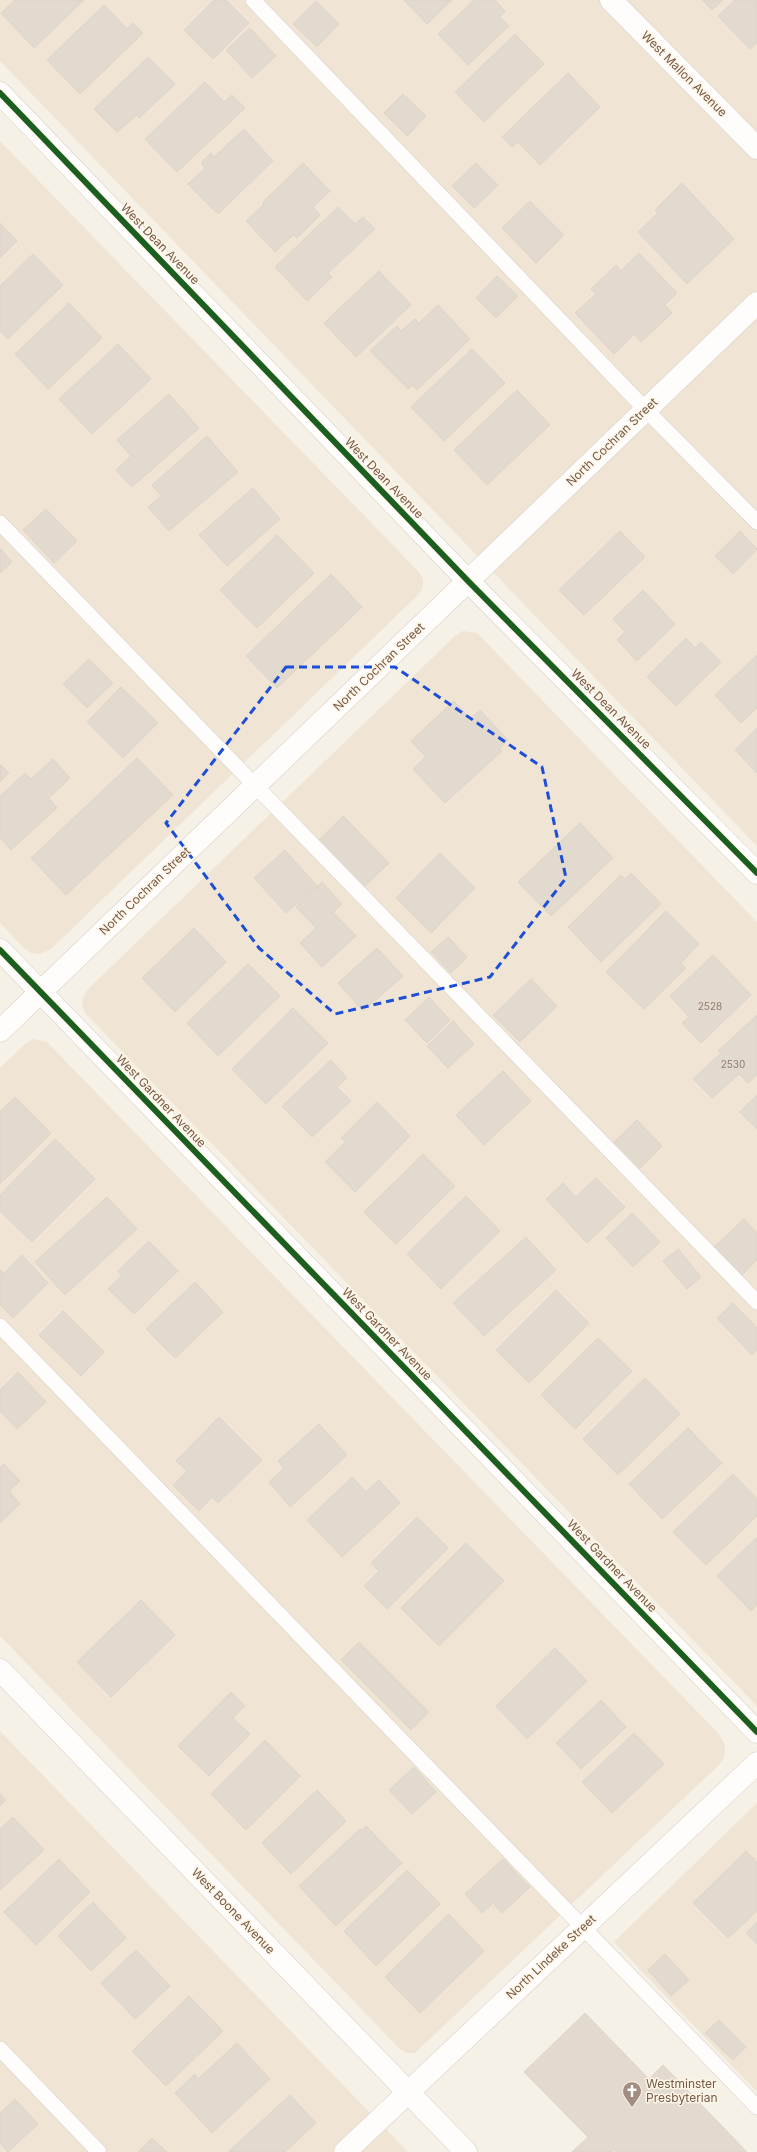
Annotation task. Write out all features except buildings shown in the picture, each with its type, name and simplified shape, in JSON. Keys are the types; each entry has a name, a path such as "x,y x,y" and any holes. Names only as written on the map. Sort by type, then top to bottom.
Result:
{"street":[{"name":"West Mallon Avenue","path":"611,0 757,148"},
{"name":"West Dean Avenue","path":"0,93 468,581 757,873"},
{"name":"North Cochran Street","path":"0,1031 757,302"},
{"name":"West Gardner Avenue","path":"0,950 757,1732"},
{"name":"West Boone Avenue","path":"0,1670 466,2152"},
{"name":"North Lindeke Street","path":"345,2152 757,1763"}],"lane":[{"path":"253,0 646,410 757,522"},
{"path":"0,523 757,1302"},
{"path":"0,1326 757,2107"},
{"path":"0,2049 99,2152"}],"highlighted area":[{"path":"286,667 395,667 542,767 566,878 490,977 335,1014 259,948 166,823"}],"shaded area":[{"path":"0,0 757,0 757,846 0,61"},
{"path":"0,141 419,572 423,579 423,587 419,594 51,949 40,954 32,953 25,949 0,923"},
{"path":"463,631 477,633 757,922 757,1706 85,1013 82,1005 83,997 88,989 456,635"},
{"path":"33,1039 47,1042 719,1734 725,1745 725,1754 721,1763 415,2053 407,2053 400,2049 0,1636 0,1068 25,1044"},
{"path":"0,1731 408,2152 0,2152"},
{"path":"757,1803 757,2092 614,1942"}],"cycle path":[{"path":"0,93 468,581 757,873"},
{"path":"0,950 757,1732"}],"place":[{"name":"Westminster Presbyterian","path":"632,2108"}]}
